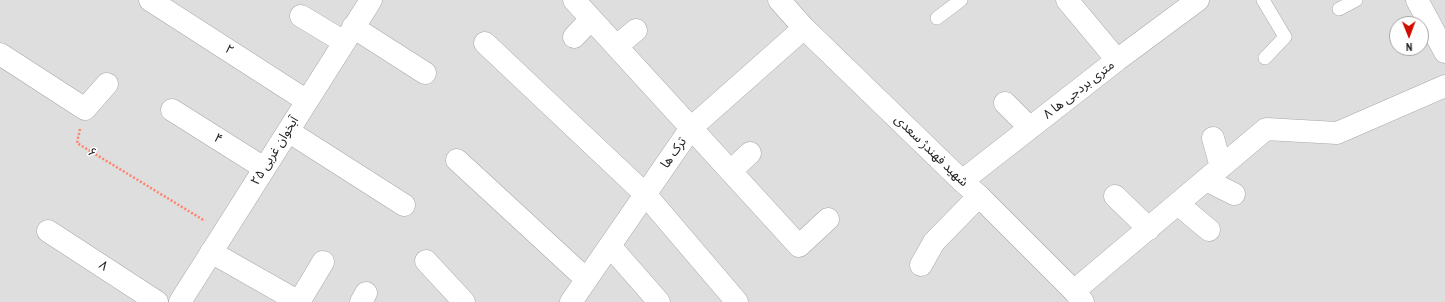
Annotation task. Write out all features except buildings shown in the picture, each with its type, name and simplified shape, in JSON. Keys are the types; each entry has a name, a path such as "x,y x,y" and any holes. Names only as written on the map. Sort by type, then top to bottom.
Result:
{"street":[{"name":"۲","path":"150,0 307,101"},
{"name":"آبخوان غربی ۲۵","path":"180,302 371,0"},
{"name":"شهید فهندژ سعدی","path":"779,0 804,28 979,196 1079,296"},
{"path":"1067,0 1117,60"},
{"name":"۸ متری بردجی ها","path":"962,181 1117,60 1198,0"},
{"path":"1418,0 1445,52"},
{"path":"574,37 582,6"},
{"path":"582,6 799,246 828,219"},
{"path":"301,16 349,34 425,73"},
{"name":"ترک ها","path":"571,302 691,128 804,28"},
{"path":"617,46 636,30"},
{"path":"485,43 645,194 737,302"},
{"path":"0,54 85,109 106,84"},
{"path":"1079,296 1149,229 1266,129 1336,133 1445,86"},
{"path":"1006,103 1030,128"},
{"name":"۴","path":"172,110 264,168"},
{"path":"288,131 404,205"},
{"path":"1214,138 1214,174 1234,194"},
{"path":"731,171 750,153"},
{"path":"457,160 586,279"},
{"path":"921,265 934,242 979,196"},
{"path":"1115,196 1149,229"},
{"path":"1178,204 1209,230"},
{"name":"۸","path":"48,231 157,302"},
{"path":"610,246 659,302"},
{"path":"211,252 291,300 322,262"},
{"path":"426,261 464,302"}],"lane":[{"path":"937,18 960,0"},
{"path":"1263,0 1286,36 1265,58"},
{"path":"1338,9 1356,0"}],"path":[{"name":"۶","path":"85,109 77,144 224,233"}],"shaded area":[{"path":"0,0 1445,0 1445,302 0,302"}]}
